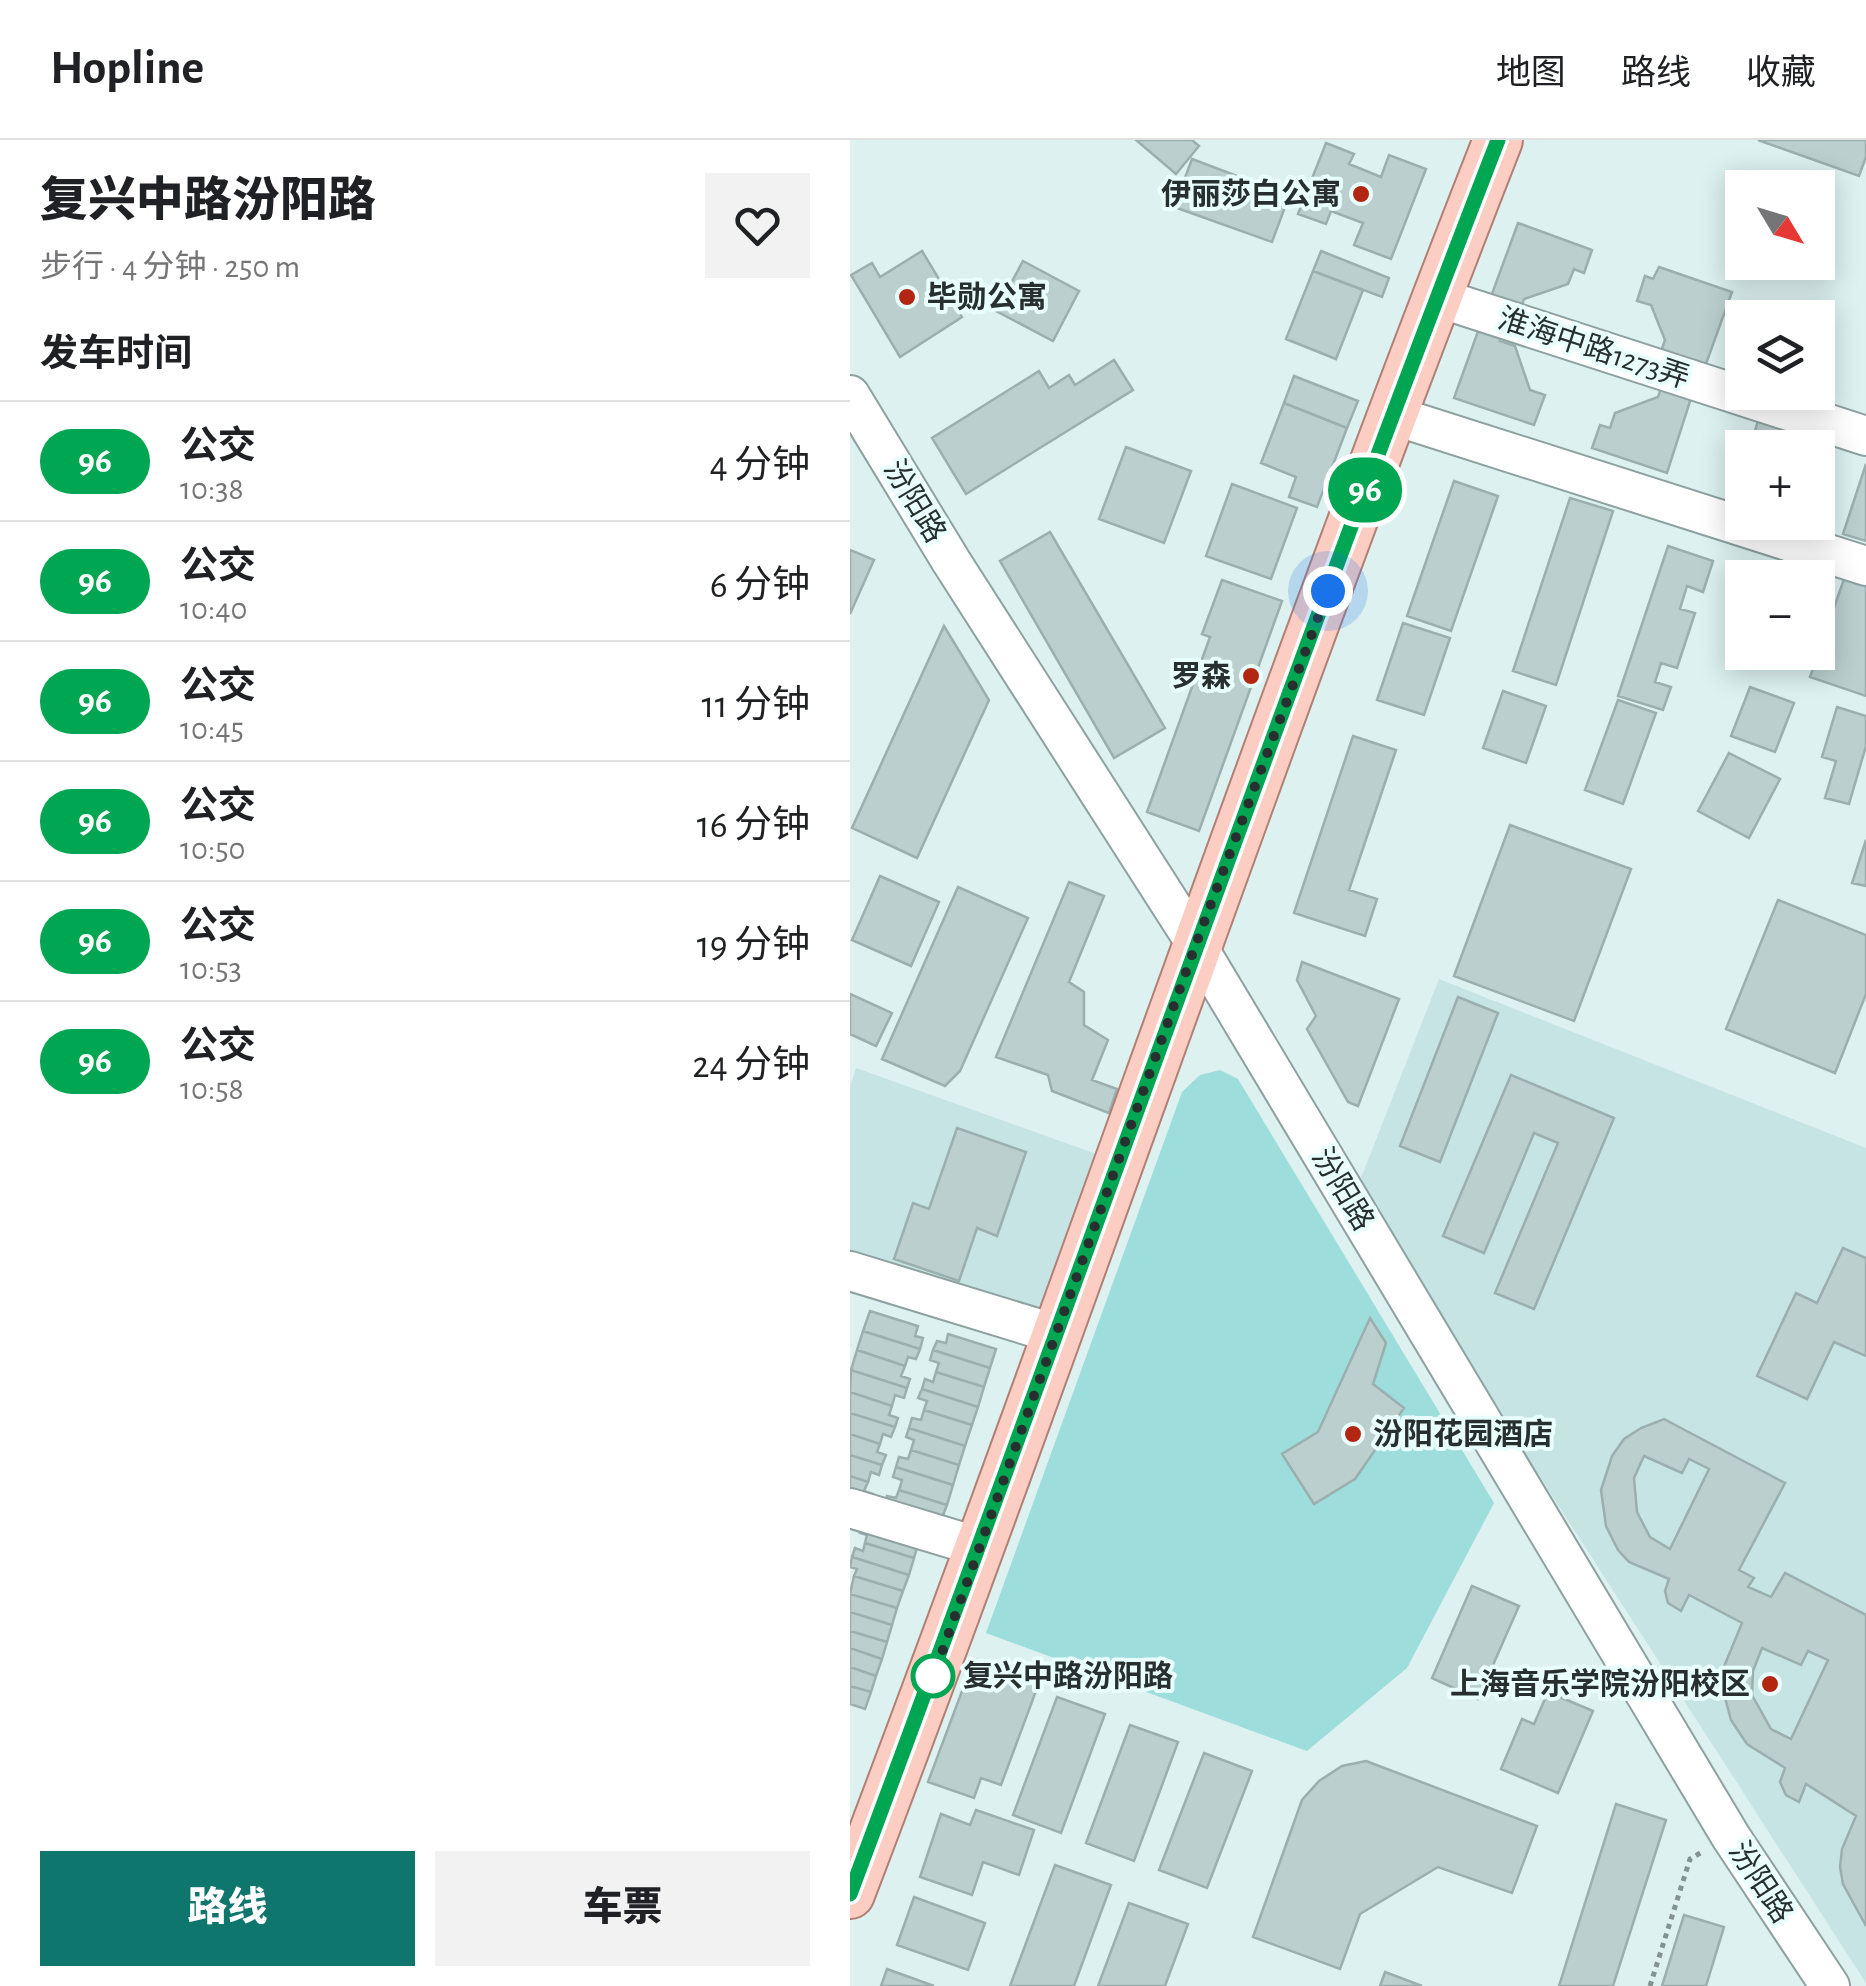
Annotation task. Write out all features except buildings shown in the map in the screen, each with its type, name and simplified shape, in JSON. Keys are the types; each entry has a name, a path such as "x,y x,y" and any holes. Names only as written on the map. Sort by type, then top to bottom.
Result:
{"main road":[{"path":"850,1894 1196,944 1436,296 1498,140"}],"street":[{"name":"淮海中路1273弄","path":"1436,296 1866,436"},
{"name":"汾阳路","path":"850,395 1196,944 1731,1837 1830,1986"},
{"path":"1392,415 1866,566"},
{"path":"850,1271 1056,1334"},
{"path":"850,1508 979,1547"}],"path":[{"path":"1650,1986 1690,1859 1731,1837"}],"shaded area":[{"name":"上海音乐学院汾阳校区","path":"1439,979 1866,1148 1866,1983 1480,1384 1359,1183"},
{"path":"856,1068 1105,1157 1044,1330 850,1271 850,1087"},
{"path":"1220,1070 1238,1079 1494,1503 1407,1668 1307,1751 986,1633 1182,1092 1200,1075"}],"bus line":[{"name":"96","path":"850,1894 932,1680 1196,944 1498,140"}],"place":[{"name":"伊丽莎白公寓","path":"1361,194"},
{"name":"毕勋公寓","path":"907,297"},
{"name":"罗森","path":"1251,676"},
{"name":"汾阳花园酒店","path":"1353,1434"},
{"name":"复兴中路汾阳路","path":"933,1676"},
{"name":"上海音乐学院汾阳校区","path":"1770,1684"}],"route":[{"path":"933,1676 932,1680 1196,944 1328,591"}]}
